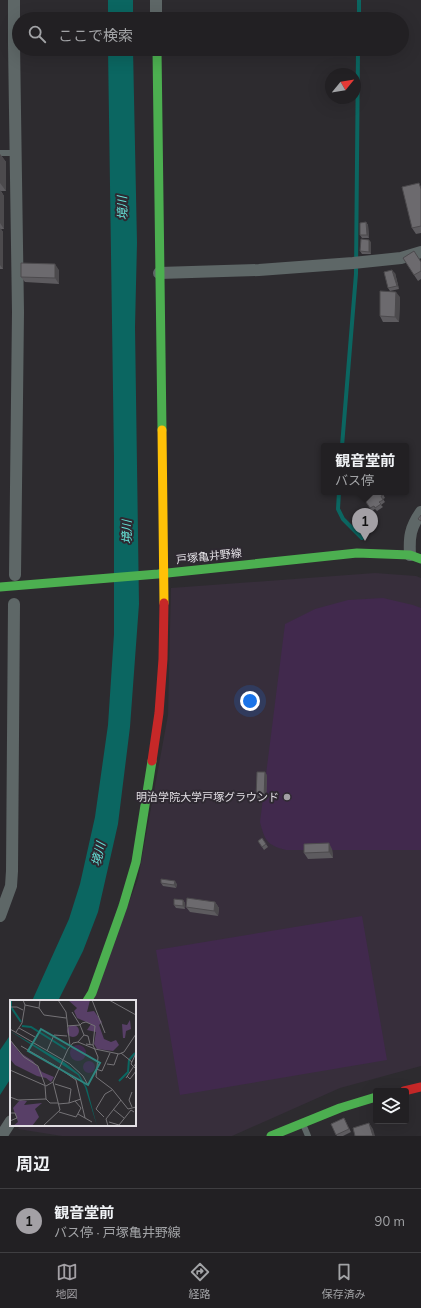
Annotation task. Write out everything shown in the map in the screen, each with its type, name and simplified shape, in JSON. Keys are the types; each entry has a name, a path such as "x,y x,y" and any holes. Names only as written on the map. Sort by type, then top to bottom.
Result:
{"street":[{"path":"14,0 14,12"},
{"path":"156,0 156,12"},
{"path":"14,56 18,312 15,575"},
{"path":"88,1000 92,994 123,906 136,862 159,713 163,659 157,56"},
{"path":"159,272 259,270 359,263 401,258 421,252"},
{"path":"416,557 409,537 413,525 421,512"},
{"name":"戸塚亀井野線","path":"0,587 161,573 357,553 416,557"},
{"path":"0,916 11,886 12,872 14,604"},
{"path":"409,1090 421,1087"},
{"path":"272,1136 340,1108 373,1098"},
{"path":"2,1135 10,1123"}],"lane":[{"path":"0,154 15,153"},
{"path":"303,1122 308,1136"}],"shaded area":[{"name":"明治学院大学戸塚グラウンド","path":"375,573 416,576 421,578 421,1066 340,1088 232,1136 62,1136 18,1129 20,1126 136,1126 136,1000 91,1000 138,879 168,715 171,588"},
{"path":"383,598 421,608 421,850 286,850 275,846 265,838 260,822 285,624 315,609 348,600"},
{"path":"362,916 387,1060 180,1095 156,950"}],"water":[{"path":"108,0 133,0 133,12 108,12"},
{"name":"境川","path":"108,56 133,56 137,243 135,327 139,604 130,727 118,824 98,912 83,951 58,1000 32,1000 69,919 80,884 95,817 108,725 114,634 114,458"},
{"path":"10,1035 10,1080 0,1095 0,1050"}],"building":[{"path":"419,183 421,189 421,226 412,228 402,187"},
{"path":"366,222 367,235 360,235 360,223"},
{"path":"361,239 369,240 369,252 360,251"},
{"path":"414,251 421,262 421,271 414,275 403,258"},
{"path":"21,263 55,264 55,278 21,277"},
{"path":"392,270 397,286 388,288 384,272"},
{"path":"380,291 396,292 395,317 380,316"},
{"path":"383,495 381,496 383,500 379,502 381,504 375,508 374,506 370,508 362,496"},
{"path":"257,772 265,772 264,797 256,797"},
{"path":"262,838 266,844 262,847 258,841"},
{"path":"329,843 329,852 304,853 304,844"},
{"path":"161,879 175,881 174,885 161,883"},
{"path":"187,898 215,902 214,911 186,907"},
{"path":"174,899 183,900 183,906 174,905"},
{"path":"344,1118 349,1129 336,1135 331,1124"},
{"path":"369,1123 373,1136 355,1136 353,1128"}],"waterway":[{"path":"359,0 359,12"},
{"path":"342,443 356,274 358,56"},
{"path":"339,495 338,509 343,519 362,538"}],"traffic: fast":[{"path":"157,56 162,430"},
{"path":"0,587 158,574 357,553 410,555 421,559"},
{"path":"88,1000 92,993 123,906 136,862 152,761"},
{"path":"271,1136 340,1108 373,1098"}],"traffic: slow":[{"path":"162,430 164,603"}],"traffic: jam":[{"path":"152,761 159,713 163,659 164,603"},
{"path":"409,1090 421,1087"}],"place":[{"name":"観音堂前","path":"365,541"},
{"name":"明治学院大学戸塚グラウンド","path":"287,797"}]}
